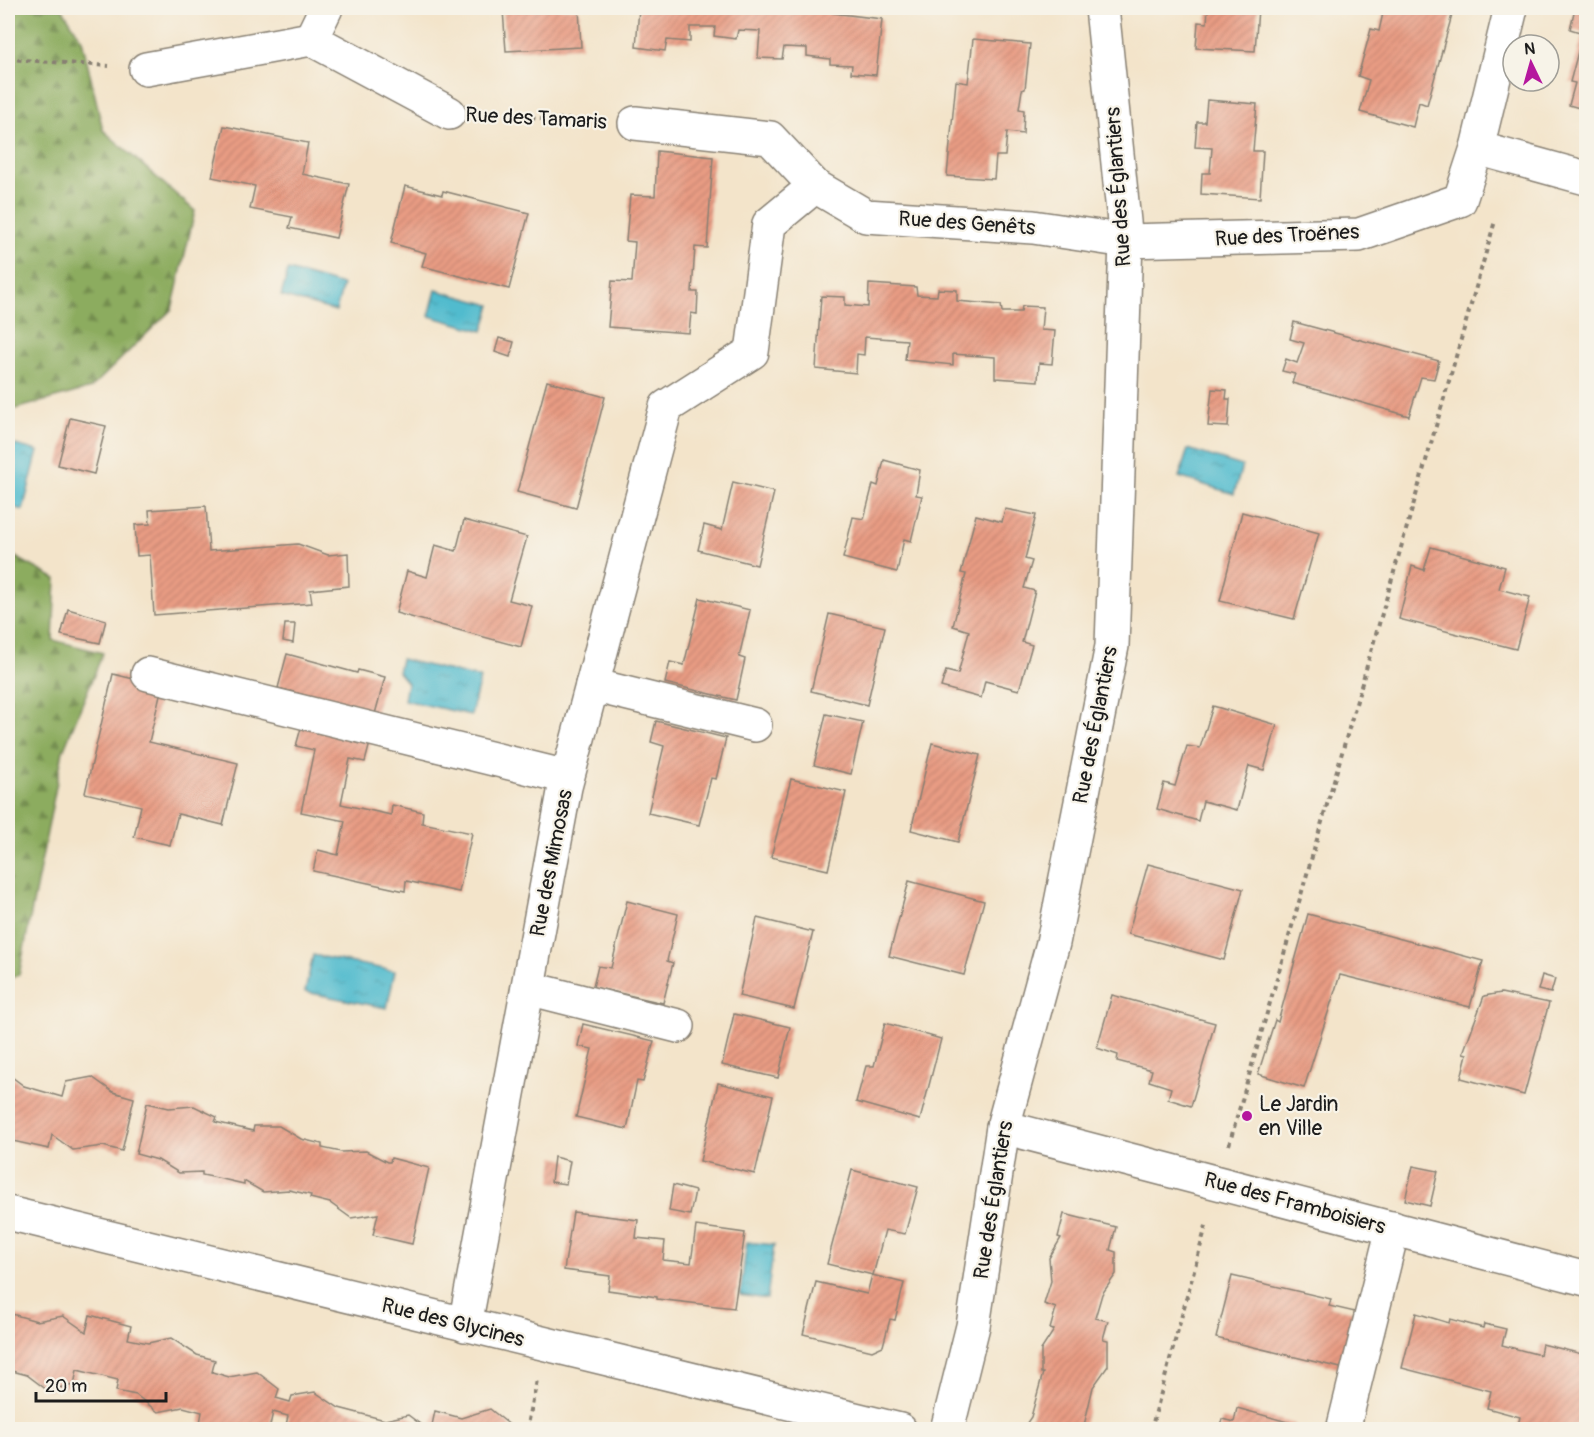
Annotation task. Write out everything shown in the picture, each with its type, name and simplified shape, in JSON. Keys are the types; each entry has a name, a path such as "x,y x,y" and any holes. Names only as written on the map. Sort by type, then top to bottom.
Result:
{"street":[{"path":"146,69 312,39 326,8"},
{"name":"Rue des Églantiers","path":"946,1430 973,1326 1003,1127 1053,943 1112,646 1126,242 1102,8"},
{"name":"Rue des Troënes","path":"1126,242 1359,235 1460,200 1477,148 1511,8"},
{"name":"Rue des Tamaris","path":"312,39 449,113"},
{"name":"Rue des Genêts","path":"635,123 770,138 815,186 866,216 1033,227 1126,242"},
{"path":"1477,148 1587,178"},
{"name":"Rue des Mimosas","path":"465,1325 567,777 666,407 752,352 769,224 815,186"},
{"path":"148,674 567,777"},
{"path":"592,685 755,725"},
{"path":"528,988 678,1026"},
{"name":"Rue des Framboisiers","path":"1003,1127 1587,1279"},
{"name":"Rue des Glycines","path":"8,1213 900,1430"},
{"path":"1343,1430 1393,1228"}],"path":[{"path":"8,59 146,69"},
{"name":"Rue des Tamaris","path":"449,113 635,123"},
{"path":"1151,1430 1218,1183 1497,215"},
{"path":"526,1430 544,1345"}],"green space":[{"path":"8,8 62,8 82,40 103,130 195,211 172,309 91,388 8,411"},
{"path":"8,553 56,579 53,640 103,653 63,751 19,975 8,979"}],"water":[{"path":"288,270 343,285 336,311 281,296"},
{"path":"436,290 491,305 483,331 429,316"},
{"path":"8,443 38,451 23,510 8,506"},
{"path":"1188,449 1242,466 1234,494 1179,477"},
{"path":"401,659 480,678 471,715 404,700 407,683 398,672"},
{"path":"313,955 395,971 387,1008 305,992"},
{"path":"747,1242 774,1245 767,1299 740,1295"}],"building":[{"path":"509,8 579,8 581,47 506,51 503,10"},
{"path":"639,8 834,8 833,13 882,19 876,75 851,73 852,65 830,64 830,59 807,56 807,48 784,47 782,59 758,58 760,31 738,30 736,39 714,36 715,27 690,27 690,42 667,40 665,51 636,47"},
{"path":"1208,8 1258,8 1255,51 1196,48 1198,22 1207,23"},
{"path":"1366,8 1454,8 1427,105 1419,102 1413,127 1360,112 1369,80 1358,76 1371,29 1379,31 1383,13"},
{"path":"1575,8 1586,8 1586,110 1569,105 1575,83 1570,82 1583,33 1570,29"},
{"path":"973,39 1030,44 1025,89 1022,90 1019,109 1024,110 1023,134 1007,132 1005,156 996,156 994,179 947,176 956,81 968,83"},
{"path":"1207,100 1257,104 1253,151 1263,151 1260,198 1201,194 1202,173 1210,173 1212,148 1195,147 1197,122 1205,122"},
{"path":"224,126 308,143 302,174 349,184 336,238 289,228 292,217 250,209 255,186 212,177"},
{"path":"657,151 713,157 707,248 695,247 692,292 698,292 697,314 691,313 689,333 608,327 612,281 632,282 635,242 626,241 630,195 655,196"},
{"path":"405,186 442,195 443,191 529,213 509,289 422,266 426,253 391,243"},
{"path":"869,284 916,287 917,295 937,296 938,289 957,290 957,301 1001,305 1002,312 1021,312 1022,306 1043,307 1041,330 1055,331 1052,364 1039,363 1038,381 995,378 995,357 953,354 953,365 905,360 907,340 865,337 864,355 857,354 856,373 816,369 821,296 845,297 845,305 868,307"},
{"path":"1294,322 1439,361 1434,379 1421,377 1409,416 1292,383 1295,374 1282,371 1286,359 1297,363 1304,343 1290,339"},
{"path":"499,338 514,342 510,357 495,352"},
{"path":"547,381 605,397 576,508 517,492"},
{"path":"1212,389 1227,390 1226,399 1230,399 1228,427 1208,426"},
{"path":"70,418 106,426 94,474 58,465"},
{"path":"884,460 920,470 916,495 922,496 911,541 904,539 897,572 843,558 853,517 864,519 873,484 878,486"},
{"path":"733,482 774,492 757,565 698,550 704,525 722,530"},
{"path":"206,506 209,551 298,544 328,555 348,553 349,586 310,590 312,603 154,615 150,555 137,556 135,525 150,524 149,510"},
{"path":"1005,509 1036,515 1025,559 1032,561 1024,588 1035,591 1022,642 1032,645 1019,690 985,681 981,698 941,687 946,671 958,674 969,631 953,626 966,574 961,573 976,515 1002,522"},
{"path":"1242,512 1319,533 1294,619 1220,601"},
{"path":"464,520 527,537 509,600 532,606 521,647 396,613 407,571 427,577 435,545 456,551"},
{"path":"1431,547 1505,567 1499,589 1530,597 1516,649 1399,619 1412,566 1424,570"},
{"path":"700,598 750,610 739,657 745,659 736,700 665,683 670,662 684,665"},
{"path":"68,609 106,620 100,643 61,635"},
{"path":"829,614 885,627 867,705 811,691"},
{"path":"285,624 295,624 293,643 283,641"},
{"path":"287,654 357,673 358,670 385,677 375,714 278,688"},
{"path":"113,674 162,686 149,742 238,763 223,825 178,814 170,845 134,837 141,806 85,793"},
{"path":"1213,706 1277,725 1264,770 1249,766 1237,810 1203,801 1198,821 1157,809 1164,783 1175,786 1187,746 1200,748"},
{"path":"826,714 863,722 851,774 814,765"},
{"path":"303,721 371,739 365,762 350,759 341,804 391,815 392,805 423,812 422,823 472,833 459,892 406,881 405,891 313,871 318,850 338,855 345,821 301,812 314,750 296,746"},
{"path":"656,721 726,738 716,779 711,778 699,825 648,813 664,746 651,742"},
{"path":"932,743 980,755 958,842 911,830"},
{"path":"791,779 846,792 828,870 771,857"},
{"path":"1148,864 1243,889 1224,960 1128,934"},
{"path":"909,881 984,901 964,975 889,956"},
{"path":"627,901 678,914 667,961 673,963 663,1003 593,987 598,966 611,968"},
{"path":"1308,914 1483,961 1470,1007 1340,975 1304,1088 1258,1074 1275,1020 1278,1022"},
{"path":"757,918 813,932 794,1009 739,996"},
{"path":"1542,975 1555,979 1551,993 1538,990"},
{"path":"1501,993 1549,1003 1524,1095 1461,1078 1467,1054 1463,1053 1484,996"},
{"path":"1112,995 1215,1023 1191,1106 1168,1099 1171,1088 1149,1081 1152,1070 1117,1061 1118,1055 1097,1048"},
{"path":"734,1014 790,1027 778,1078 722,1065"},
{"path":"885,1023 941,1039 920,1120 856,1102 866,1066 874,1066"},
{"path":"583,1024 654,1041 643,1082 637,1081 627,1129 576,1117 592,1049 578,1046"},
{"path":"8,1074 24,1086 62,1097 66,1082 92,1077 113,1092 134,1098 122,1151 103,1146 73,1150 52,1135 49,1149 8,1140"},
{"path":"718,1083 773,1096 755,1174 700,1161"},
{"path":"147,1103 169,1108 194,1106 217,1117 215,1122 253,1131 254,1126 279,1126 301,1139 322,1144 322,1148 341,1152 366,1151 387,1162 390,1162 391,1158 429,1168 412,1244 373,1235 378,1214 351,1218 330,1203 310,1198 311,1195 289,1190 263,1192 244,1181 244,1184 202,1175 202,1172 179,1173 158,1160 136,1154"},
{"path":"554,1157 570,1161 566,1184 551,1182"},
{"path":"1413,1166 1438,1171 1430,1206 1405,1200"},
{"path":"852,1170 918,1187 905,1234 885,1230 873,1275 827,1264"},
{"path":"673,1185 695,1191 690,1215 669,1211"},
{"path":"573,1212 638,1220 636,1238 665,1241 663,1260 691,1263 696,1226 745,1233 734,1308 657,1299 657,1297 608,1290 610,1276 564,1270"},
{"path":"1064,1214 1116,1227 1110,1250 1116,1252 1116,1274 1102,1294 1095,1318 1108,1321 1103,1339 1108,1340 1108,1366 1093,1387 1083,1430 1022,1430 1031,1417 1043,1373 1041,1373 1041,1350 1054,1330 1050,1329 1056,1308 1044,1304 1051,1281 1049,1258 1061,1238 1058,1237"},
{"path":"872,1275 904,1283 895,1320 890,1319 883,1346 872,1351 803,1334 816,1282 867,1294"},
{"path":"1232,1276 1331,1299 1329,1306 1355,1312 1341,1368 1216,1338"},
{"path":"8,1313 37,1321 63,1316 86,1332 90,1315 131,1326 128,1339 148,1343 171,1338 197,1355 215,1360 212,1372 229,1377 257,1372 279,1389 276,1398 290,1402 292,1396 315,1392 339,1408 385,1420 408,1415 428,1430 285,1430 288,1416 273,1412 269,1430 223,1430 200,1423 202,1412 183,1407 158,1412 136,1395 116,1391 118,1380 77,1370 74,1385 47,1390 27,1375 8,1370"},
{"path":"1416,1313 1449,1323 1450,1319 1483,1328 1484,1324 1506,1329 1502,1345 1540,1355 1542,1344 1586,1355 1586,1414 1583,1430 1517,1429 1520,1417 1487,1408 1491,1391 1402,1368"},
{"path":"1237,1408 1295,1424 1294,1430 1219,1430 1222,1419 1234,1422"},
{"path":"490,1409 511,1426 511,1430 431,1430 435,1411 461,1418"}],"place":[{"name":"Le Jardin en Ville","path":"1247,1116"}]}
